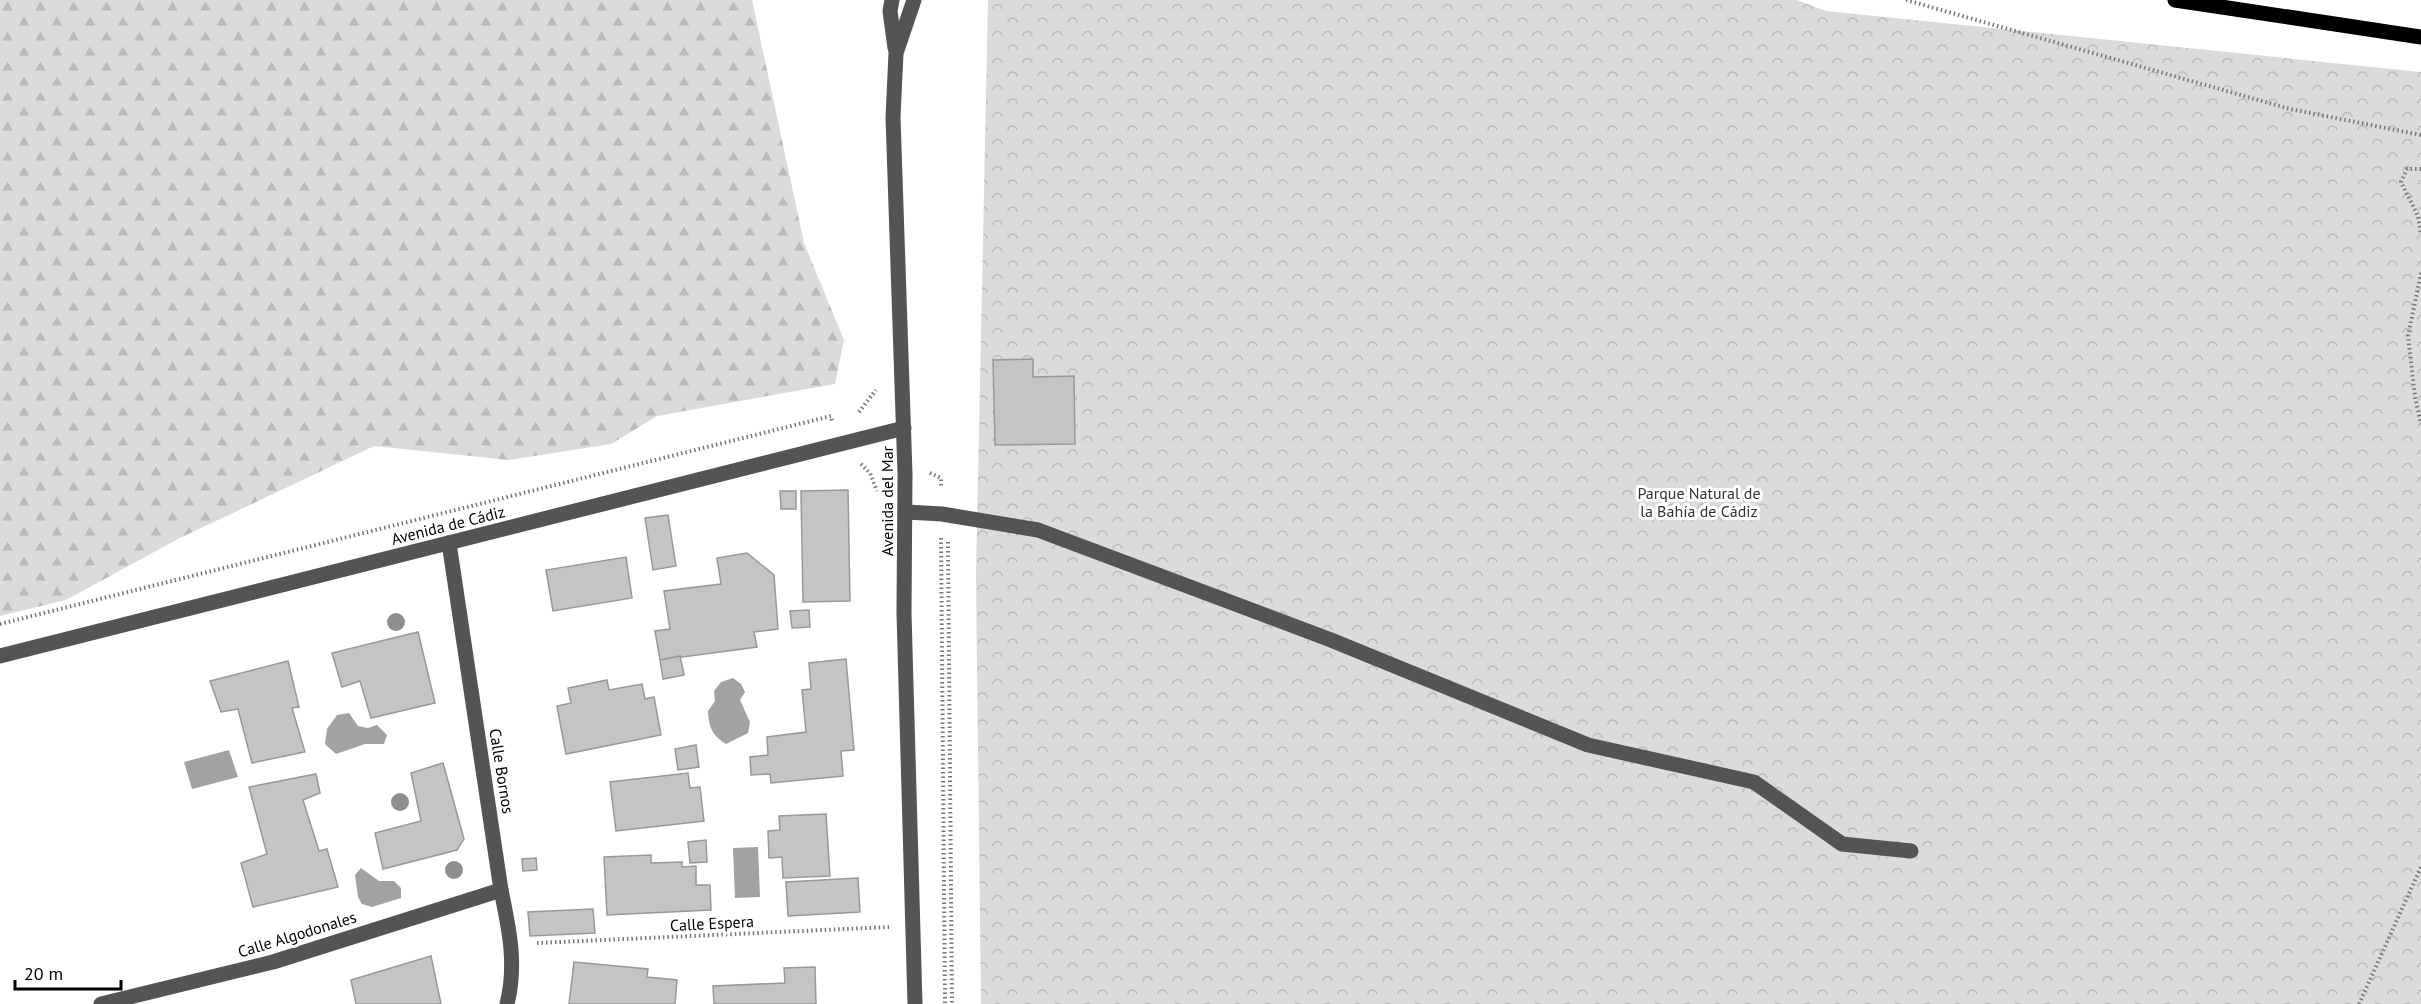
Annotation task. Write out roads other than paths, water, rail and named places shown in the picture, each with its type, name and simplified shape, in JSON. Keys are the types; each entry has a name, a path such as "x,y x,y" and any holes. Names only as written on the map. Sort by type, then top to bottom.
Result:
{"main road":[{"path":"2175,0 2421,37"}],"street":[{"path":"892,0 890,10 896,53"},
{"name":"Avenida del Mar","path":"914,0 896,53 893,117 904,428 906,512 904,613 915,1004"},
{"name":"Avenida de Cádiz","path":"0,656 904,428"},
{"path":"906,512 948,515 1038,530 1342,645 1588,745 1754,782 1842,844 1911,851"},
{"name":"Calle Bornos","path":"449,543 501,890 512,944 513,981 507,1004"},
{"name":"Calle Algodonales","path":"101,1004 273,962 501,890"}],"park label":[{"name":"Parque Natural de la Bahía de Cádiz","path":"1699,502"}]}
